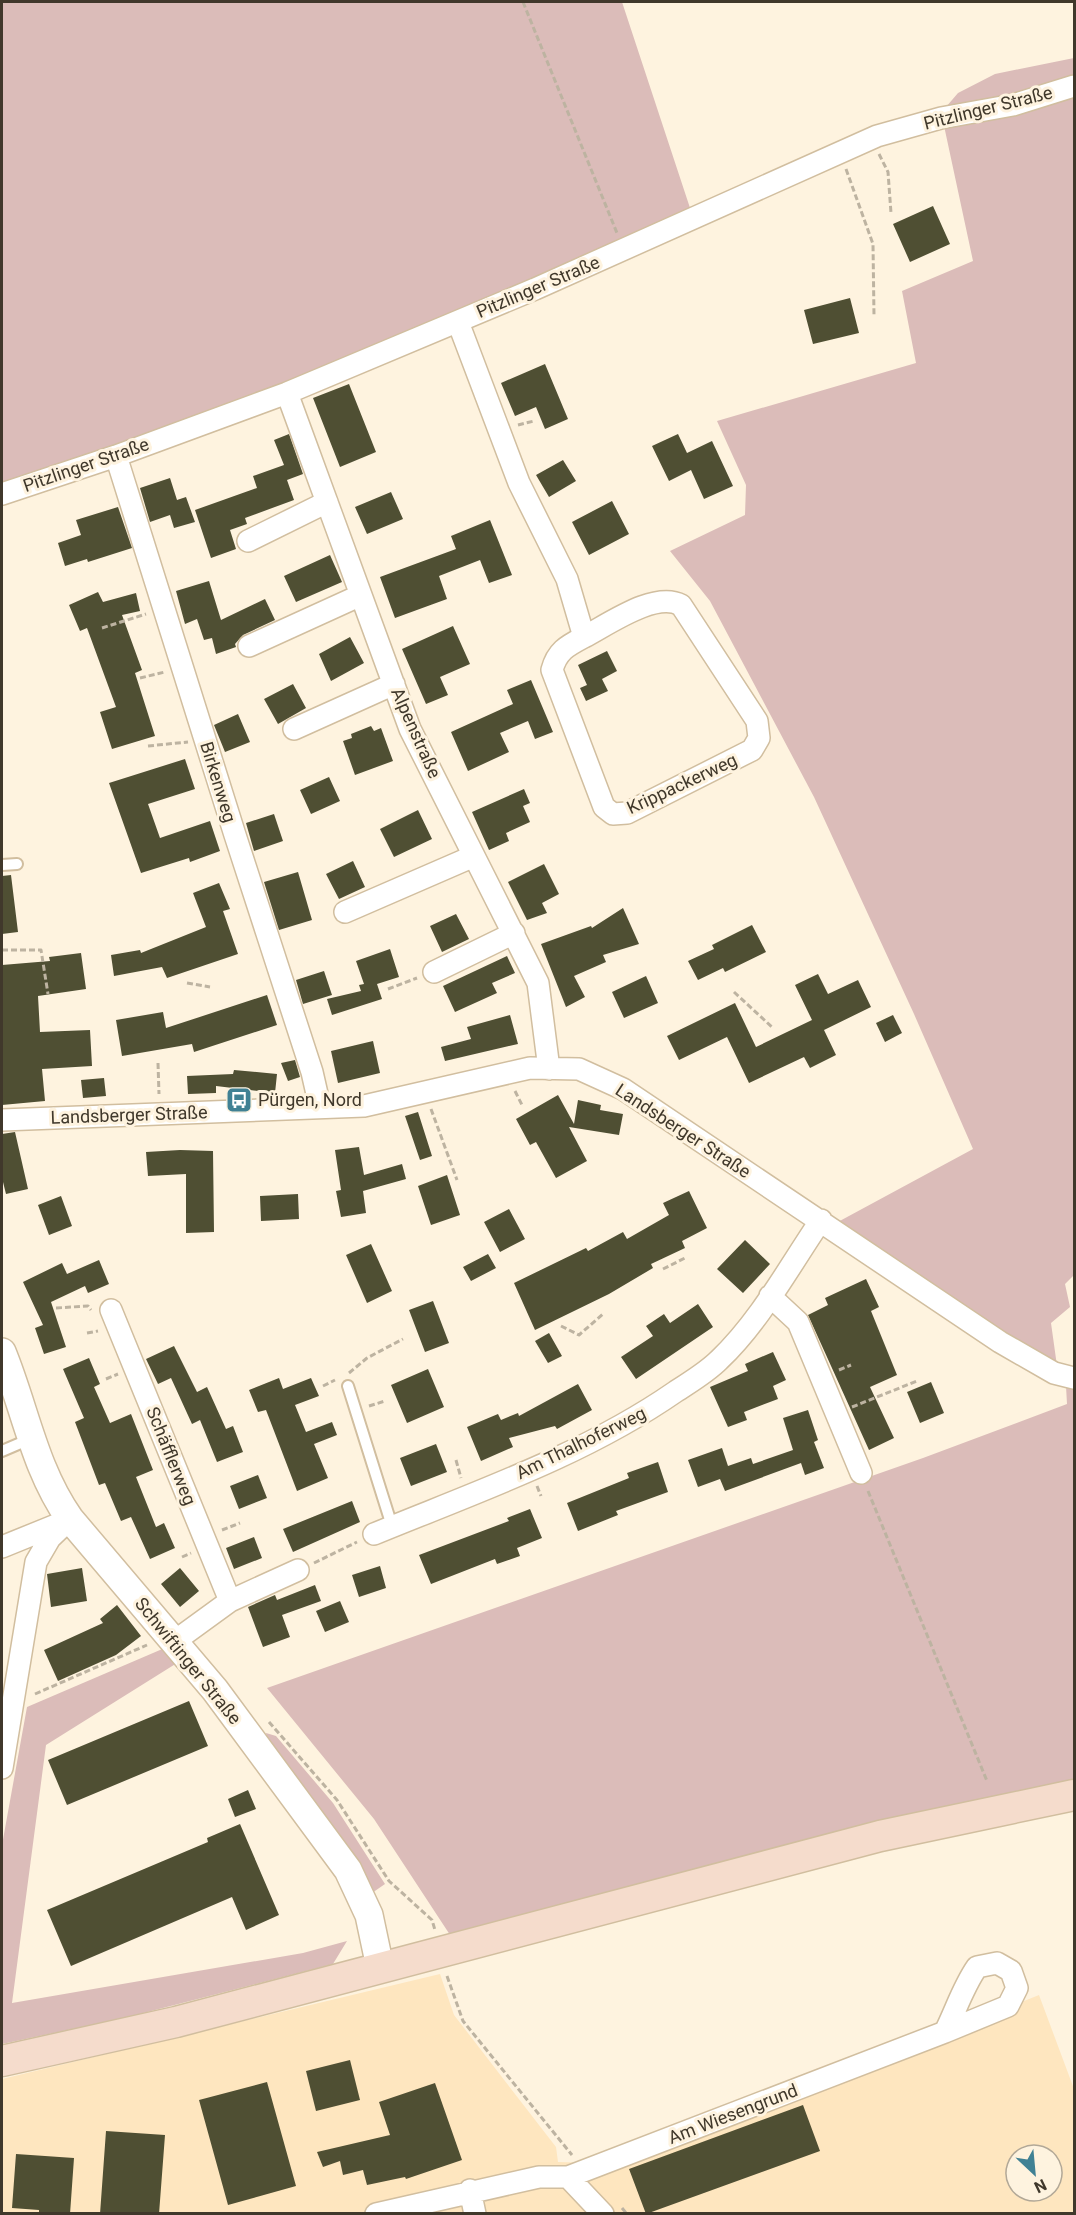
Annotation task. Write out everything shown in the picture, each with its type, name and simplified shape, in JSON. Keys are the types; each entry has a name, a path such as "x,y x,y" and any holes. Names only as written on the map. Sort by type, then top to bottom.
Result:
{"main road":[{"path":"2,2061 176,2022 880,1836 1074,1795"}],"street":[{"name":"Pitzlinger Straße","path":"2,494 116,456 287,393 624,250 871,139 941,118 1013,105 1074,86"},
{"path":"458,322 519,483 567,579 584,637"},
{"name":"Alpenstraße","path":"287,393 410,729 538,983 549,1069"},
{"name":"Birkenweg","path":"116,456 312,1072 320,1107"},
{"path":"248,540 327,502"},
{"path":"249,646 361,595"},
{"name":"Krippackerweg","path":"670,600 681,605 757,721 759,738 752,750 627,813 613,813 604,807 552,670 555,658 563,648 584,637 656,601 670,600"},
{"path":"294,729 394,684"},
{"path":"345,912 474,856"},
{"path":"434,972 514,933"},
{"name":"Landsberger Straße","path":"2,1120 364,1106 530,1068 579,1069 623,1089 1000,1342 1054,1372 1074,1378"},
{"name":"Am Thalhoferweg","path":"383,1530 549,1461 637,1418 718,1361 745,1333 820,1220"},
{"path":"770,1296 798,1322 861,1473"},
{"name":"Schäfflerweg","path":"101,1315 230,1601"},
{"name":"Schwiftinger Straße","path":"2,1352 42,1472 70,1519 222,1699 348,1870 369,1915 380,1967"},
{"path":"2,1547 70,1519"},
{"path":"2,1768 36,1562 50,1538 70,1519"},
{"path":"172,1638 230,1601 298,1570"},
{"name":"Am Wiesengrund","path":"577,2173 945,2032"},
{"path":"376,2214 470,2190 539,2177 577,2173 612,2210"},
{"path":"470,2190 475,2214"}],"lane":[{"path":"2,865 17,864"},
{"path":"347,1380 383,1530"},
{"path":"2,1451 30,1439"}],"path":[{"path":"523,2 624,250"},
{"path":"871,139 888,172 891,213"},
{"path":"840,153 873,244 874,315"},
{"path":"102,628 164,609"},
{"path":"140,678 183,668"},
{"path":"148,746 178,744 205,738"},
{"path":"2,950 41,950 48,994"},
{"path":"388,989 434,972"},
{"path":"187,983 210,987"},
{"path":"734,992 773,1028"},
{"path":"158,1063 159,1114"},
{"path":"425,1092 457,1180"},
{"path":"663,1269 687,1257"},
{"path":"56,1308 88,1306 101,1315 103,1330 87,1333"},
{"path":"561,1326 579,1335 603,1314"},
{"path":"347,1380 367,1358 403,1339"},
{"path":"837,1413 917,1381"},
{"path":"861,1473 987,1781"},
{"path":"298,1570 383,1530"},
{"path":"14,1703 172,1638"},
{"path":"265,1718 338,1800 389,1881 432,1920 435,1930"},
{"path":"447,1974 463,2021 577,2173"},
{"path":"612,2210 627,2214"}],"shaded area":[{"path":"2,2 622,2 692,214 285,387 2,489"},
{"path":"1074,58 1074,82 940,114 958,93 995,74"},
{"path":"1074,91 1074,1275 1065,1284 1070,1307 1051,1323 1057,1366 1003,1338 836,1223 973,1149 914,1014 814,797 710,601 670,551 745,515 746,485 717,421 916,363 902,291 973,261 943,121"},
{"path":"1066,1386 1074,1388 1074,1788 454,1941 374,1819 267,1688 923,1458 1067,1404"},
{"path":"167,1647 177,1663 46,1745 12,2003 303,1953 347,1941 333,1964 124,2018 2,2044 2,1845 27,1707"},
{"path":"266,1733 276,1736 333,1803 385,1884 372,1893 268,1744"},
{"path":"440,1974 454,2015 556,2147 558,2162 592,2163 815,2085 1039,1995 1074,2089 1074,2213 2,2213 2,2079"}],"building":[{"path":"933,206 950,244 910,262 893,224"},
{"path":"850,298 859,333 813,344 804,310"},
{"path":"545,364 568,419 545,429 536,407 515,416 501,383"},
{"path":"349,384 376,452 340,467 313,398"},
{"path":"289,434 303,474 287,480 294,500 245,518 247,524 230,530 236,549 211,558 195,510 257,488 253,476 284,465 274,440"},
{"path":"678,434 687,453 712,441 733,486 704,499 691,470 669,481 652,446"},
{"path":"563,460 576,481 549,497 536,475"},
{"path":"170,478 177,500 186,497 195,522 174,528 170,515 150,522 140,488"},
{"path":"391,492 403,519 367,534 355,507"},
{"path":"612,501 629,534 589,555 572,522"},
{"path":"118,507 132,548 88,562 87,559 65,566 58,543 81,535 76,520"},
{"path":"490,520 512,575 489,583 480,560 439,576 447,599 395,618 380,577 456,549 451,536"},
{"path":"330,555 342,582 296,602 284,576"},
{"path":"209,581 221,620 265,599 275,620 243,635 235,644 236,647 216,654 212,638 204,640 197,619 185,624 176,591"},
{"path":"98,592 103,602 136,593 140,611 122,615 142,670 135,673 155,736 112,749 100,712 116,707 87,628 80,631 69,605"},
{"path":"453,626 470,664 440,677 448,695 426,704 402,649"},
{"path":"350,637 364,663 331,681 319,654"},
{"path":"607,651 617,671 602,679 608,691 586,701 580,688 587,685 578,665"},
{"path":"531,680 553,732 535,739 528,721 500,733 509,752 468,771 451,732 513,704 507,690"},
{"path":"293,684 306,708 278,724 264,699"},
{"path":"238,714 250,742 225,752 214,725"},
{"path":"371,726 374,731 381,728 393,761 355,775 343,741 352,738 351,734"},
{"path":"185,759 195,789 148,804 160,838 210,821 220,851 190,862 189,858 141,873 109,783"},
{"path":"329,777 340,801 311,814 300,790"},
{"path":"524,789 530,803 523,806 530,822 506,833 509,841 489,850 472,812"},
{"path":"418,810 432,839 394,857 380,829"},
{"path":"274,814 283,841 254,851 246,823"},
{"path":"353,861 365,887 339,899 326,874"},
{"path":"544,864 559,894 542,903 547,913 527,920 508,882"},
{"path":"298,872 312,920 279,930 264,882"},
{"path":"11,875 18,932 2,934 2,876"},
{"path":"219,883 230,909 223,911 238,954 167,978 162,967 114,976 111,955 140,950 141,953 206,927 193,893"},
{"path":"623,908 639,944 603,955 606,962 574,976 585,997 566,1007 541,944 591,926 592,928"},
{"path":"456,914 469,939 442,952 430,926"},
{"path":"752,925 766,952 725,972 723,968 698,980 688,961 714,949 712,945"},
{"path":"390,949 399,977 377,984 382,999 332,1015 327,999 361,991 359,985 364,984 356,961"},
{"path":"81,953 86,989 38,996 40,1032 90,1030 92,1066 42,1069 45,1101 2,1105 2,965 50,961 49,957"},
{"path":"507,956 515,973 492,983 497,993 455,1012 443,986"},
{"path":"324,971 332,995 303,1004 296,980"},
{"path":"818,974 828,994 858,980 871,1007 824,1030 836,1055 810,1068 804,1057 749,1083 727,1037 679,1060 667,1036 735,1003 756,1047 812,1020 795,985"},
{"path":"646,976 658,1003 624,1018 612,992"},
{"path":"267,995 277,1025 194,1052 192,1044 122,1056 116,1020 163,1012 166,1028"},
{"path":"510,1015 518,1044 445,1061 441,1047 471,1039 467,1027"},
{"path":"893,1015 902,1033 885,1042 876,1023"},
{"path":"373,1041 380,1073 338,1083 331,1051"},
{"path":"295,1060 300,1077 288,1081 281,1063"},
{"path":"234,1070 277,1074 275,1093 216,1086 216,1093 188,1094 187,1076 233,1074"},
{"path":"104,1078 106,1096 83,1098 81,1080"},
{"path":"558,1095 574,1124 578,1100 601,1105 600,1110 623,1114 619,1135 569,1127 587,1161 556,1178 536,1142 530,1145 516,1119"},
{"path":"418,1112 432,1156 420,1160 405,1116"},
{"path":"15,1132 28,1189 6,1194 2,1178 2,1134"},
{"path":"359,1147 364,1175 402,1164 406,1179 363,1191 366,1213 341,1217 336,1191 341,1190 335,1150"},
{"path":"213,1151 214,1232 186,1233 186,1174 148,1176 146,1152"},
{"path":"447,1175 460,1215 431,1225 418,1186"},
{"path":"689,1191 707,1228 682,1241 685,1248 651,1264 653,1268 609,1294 535,1330 514,1283 586,1248 588,1251 623,1232 627,1239 669,1215 663,1203"},
{"path":"298,1194 299,1219 261,1221 260,1196"},
{"path":"61,1196 72,1226 49,1235 38,1205"},
{"path":"509,1209 525,1239 500,1252 484,1222"},
{"path":"745,1240 770,1264 743,1293 717,1269"},
{"path":"371,1244 392,1291 367,1303 346,1255"},
{"path":"488,1254 496,1268 471,1281 463,1267"},
{"path":"99,1260 109,1284 88,1293 85,1286 51,1302 66,1347 44,1354 35,1328 43,1325 23,1282 62,1263 67,1274"},
{"path":"866,1279 879,1307 871,1311 897,1375 870,1387 894,1438 869,1450 808,1315 828,1305 825,1298"},
{"path":"433,1301 449,1343 425,1352 409,1310"},
{"path":"698,1304 713,1327 636,1379 621,1357 653,1336 646,1326 664,1314 670,1323"},
{"path":"549,1333 562,1356 548,1363 535,1341"},
{"path":"174,1346 197,1392 207,1387 226,1429 233,1426 243,1452 217,1462 200,1420 192,1424 171,1378 158,1384 146,1359"},
{"path":"773,1352 786,1380 773,1386 778,1399 744,1412 747,1420 728,1427 710,1387 748,1371 745,1364"},
{"path":"89,1358 100,1384 94,1387 110,1423 131,1414 153,1470 136,1477 156,1527 164,1523 175,1548 150,1559 131,1517 121,1521 105,1483 99,1485 75,1422 84,1418 63,1369"},
{"path":"428,1369 444,1407 407,1423 391,1385"},
{"path":"279,1378 283,1389 311,1378 319,1396 295,1405 306,1432 332,1422 337,1435 314,1444 328,1478 297,1491 266,1410 258,1412 249,1390"},
{"path":"931,1382 944,1413 920,1423 907,1392"},
{"path":"578,1384 592,1410 557,1429 555,1426 509,1438 513,1447 481,1461 467,1427 498,1414 501,1420 518,1413 519,1416"},
{"path":"808,1410 818,1440 814,1442 824,1468 805,1475 801,1463 725,1491 720,1479 698,1487 688,1460 722,1448 728,1466 751,1458 753,1464 793,1450 783,1418"},
{"path":"436,1444 447,1472 411,1486 400,1458"},
{"path":"658,1462 668,1492 616,1511 618,1515 578,1531 567,1503 629,1478 627,1473"},
{"path":"258,1475 267,1498 239,1509 230,1486"},
{"path":"352,1501 360,1522 293,1552 283,1529"},
{"path":"530,1509 542,1538 517,1548 520,1556 497,1564 495,1559 431,1584 419,1555 509,1521 507,1518"},
{"path":"254,1537 262,1558 234,1569 226,1548"},
{"path":"380,1566 386,1588 359,1597 352,1575"},
{"path":"82,1568 87,1601 51,1607 47,1574"},
{"path":"180,1568 199,1591 180,1607 161,1584"},
{"path":"315,1585 321,1601 282,1615 290,1637 263,1647 248,1607 275,1595 277,1600"},
{"path":"340,1601 349,1622 325,1632 316,1611"},
{"path":"117,1605 141,1636 116,1655 58,1681 44,1650 103,1623 100,1619"},
{"path":"189,1701 208,1746 67,1805 48,1760"},
{"path":"248,1790 256,1809 235,1817 228,1799"},
{"path":"240,1824 279,1915 246,1930 232,1897 71,1966 47,1910 208,1842 207,1838"},
{"path":"350,2060 360,2100 316,2111 306,2071"},
{"path":"267,2082 296,2186 228,2205 199,2100"},
{"path":"435,2083 462,2160 406,2179 405,2177 367,2185 363,2170 343,2175 340,2161 323,2167 317,2152 390,2135 379,2102"},
{"path":"803,2105 820,2151 646,2214 629,2169"},
{"path":"106,2131 165,2135 159,2214 100,2214"},
{"path":"16,2154 74,2158 70,2214 39,2214 39,2210 12,2208"}],"place":[{"name":"Pürgen, Nord","path":"239,1100"}]}
